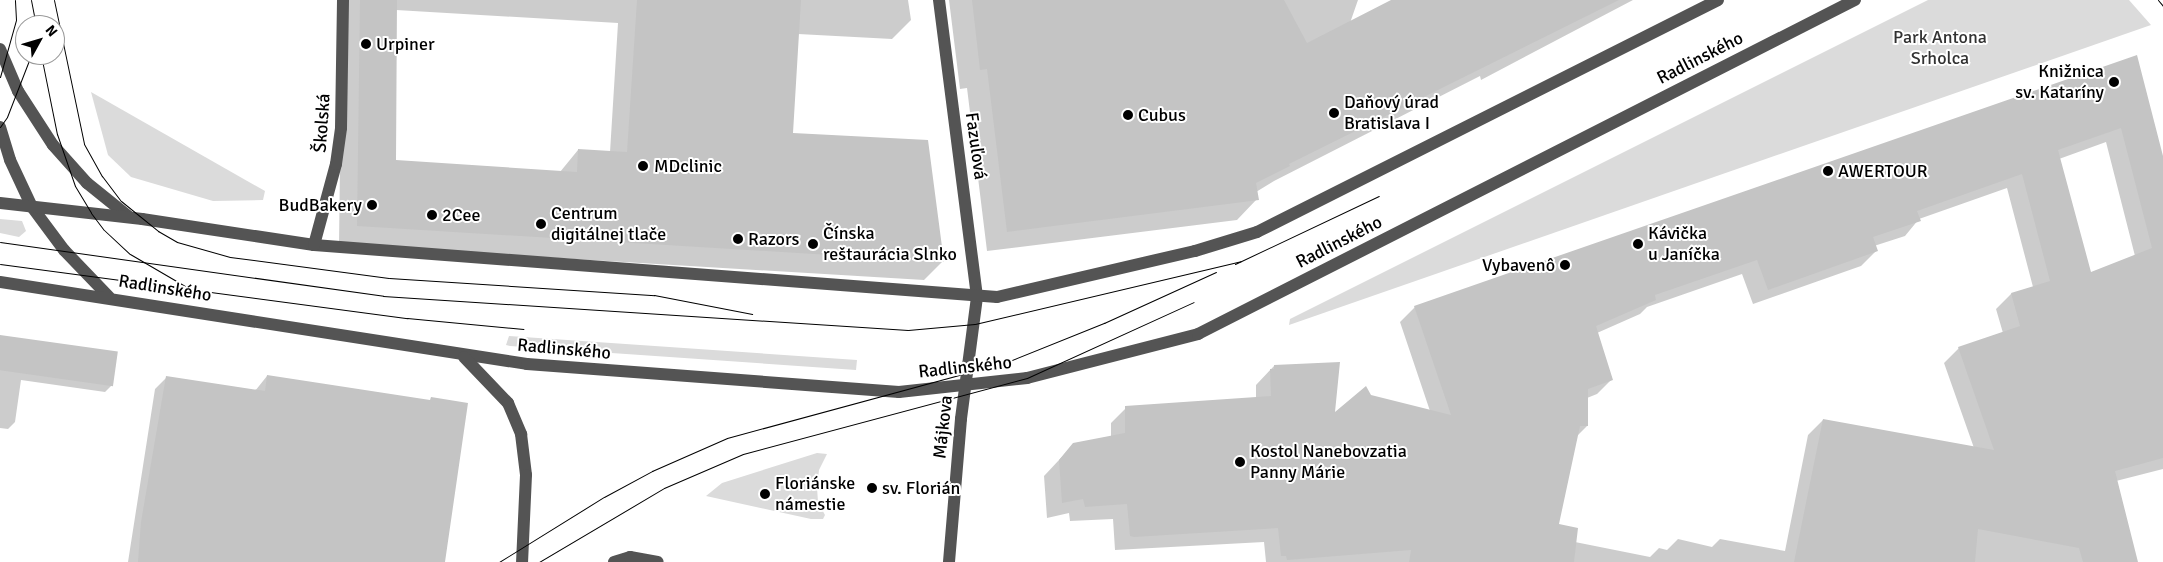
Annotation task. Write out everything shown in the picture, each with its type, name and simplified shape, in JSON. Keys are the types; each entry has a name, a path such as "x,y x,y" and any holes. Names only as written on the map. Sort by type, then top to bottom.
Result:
{"street":[{"name":"Školská","path":"314,245 336,164 341,128 343,0"},
{"name":"Fazuľová","path":"939,0 977,297"},
{"path":"0,203 132,218 314,245 977,297 1017,294 1195,251 1256,232 1718,0"},
{"name":"Radlinského","path":"0,282 109,297 464,357 900,392 1027,378 1198,334 1855,0"},
{"path":"0,49 18,91 53,145 98,194 132,218"},
{"path":"0,127 10,160 32,207 64,250 109,297"},
{"name":"Májkova","path":"949,562 965,384 977,297"},
{"path":"464,357 508,403 521,434 526,475 521,561"},
{"path":"614,562 630,557 658,562"}],"green space":[{"name":"Park Antona Srholca","path":"1928,0 2129,0 2151,25 1289,325 1290,319"},
{"path":"91,92 265,191 263,200 213,201 131,177 108,155"},
{"path":"0,219 22,221 26,231 19,237 0,233"},
{"path":"509,336 857,360 856,370 510,346 506,345"},
{"path":"817,453 827,454 819,470 817,487 818,502 825,515 823,519 811,519 706,496 722,483"}],"building":[{"path":"360,0 397,0 396,160 577,172 578,149 627,152 637,0 801,0 793,133 928,140 944,262 357,226"},
{"name":"Cubus","path":"972,0 1284,0 1307,43 1391,0 1619,0 1289,164 1290,166 1256,183 1259,200 1007,232 987,69 980,70"},
{"path":"2137,55 2163,156 2163,458 2115,471 2138,562 2083,562 2079,548 1978,529 1975,562 1794,562 1823,419 1994,450 1958,347 2020,326 2011,293 2050,281 2022,174 1917,211 1921,221 1873,237 1878,251 1768,290 1757,260 1655,295 1656,300 1596,326 1613,380 1588,389 1588,426 1580,426 1559,524 1578,528 1574,562 1409,562 1411,550 1287,560 1286,556 1281,556 1278,528 1134,537 1130,536 1127,504 1085,507 1083,499 1062,503 1059,460 1073,443 1125,433 1125,406 1271,396 1270,369 1274,369 1274,365 1340,362 1335,412 1366,386 1371,395 1451,415 1414,306","holes":["2121,128 2152,248 2091,272 2058,150"]},
{"path":"0,335 118,352 113,386 0,370"},
{"path":"267,375 430,400 431,397 468,403 445,562 138,562 141,522 166,376 265,391"}],"tram line":[{"path":"0,77 16,20 15,0"},
{"path":"31,0 34,15"},
{"path":"54,0 84,144 102,176 121,201 158,231 177,242 230,257 389,278 654,295 752,314"},
{"path":"2158,0 2163,6"},
{"path":"0,127 7,117 27,65"},
{"path":"43,65 57,134 75,186 91,213 104,230 130,254 185,286"},
{"path":"1235,264 1379,196"},
{"path":"0,242 383,296 908,330 975,324 1241,261"},
{"path":"0,264 407,318 523,329"},
{"path":"499,562 604,497 652,471 727,438 1007,362 1104,323 1216,272"},
{"path":"539,562 664,488 743,454 1027,378 1194,302"}],"place":[{"name":"Urpiner","path":"366,44"},
{"name":"Knižnica sv. Kataríny","path":"2114,82"},
{"name":"Daňový úrad Bratislava I","path":"1334,113"},
{"name":"Cubus","path":"1128,115"},
{"name":"MDclinic","path":"643,166"},
{"name":"AWERTOUR","path":"1828,171"},
{"name":"BudBakery","path":"372,205"},
{"name":"2Cee","path":"432,215"},
{"name":"Centrum digitálnej tlače","path":"541,224"},
{"name":"Razors","path":"738,239"},
{"name":"Čínska reštaurácia Slnko","path":"813,244"},
{"name":"Kávička u Janíčka","path":"1638,244"},
{"name":"Vybavenô","path":"1565,265"},
{"name":"Kostol Nanebovzatia Panny Márie","path":"1240,462"},
{"name":"sv. Florián","path":"872,488"},
{"name":"Floriánske námestie","path":"765,494"}]}
